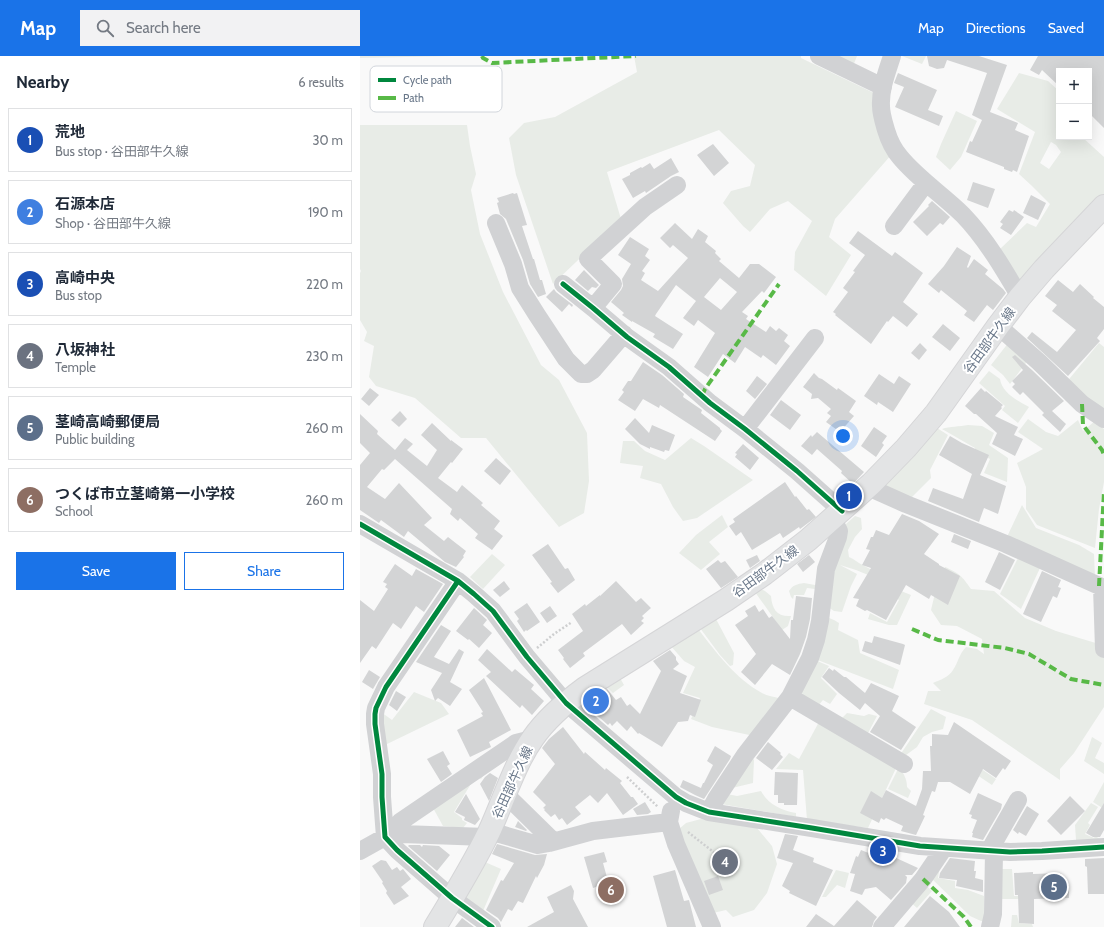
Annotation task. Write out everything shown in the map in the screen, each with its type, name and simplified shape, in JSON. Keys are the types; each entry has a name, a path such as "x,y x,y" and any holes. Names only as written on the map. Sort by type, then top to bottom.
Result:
{"main road":[{"name":"谷田部牛久線","path":"435,927 478,854 522,757 532,739 544,724 566,703 585,688 764,574 808,540 868,487 906,448 936,413 1020,297 1044,269 1104,206"}],"street":[{"path":"819,56 883,87"},
{"path":"892,56 883,87 881,106 893,147 900,157 926,183 961,213 970,223 994,254 1020,297"},
{"path":"894,226 926,183"},
{"path":"593,308 613,284 588,259 645,207 677,185"},
{"path":"496,224 513,264 520,288 566,359 581,374 587,374 593,370 624,334"},
{"path":"563,284 624,334 669,367 710,403 797,471 837,515 839,531 838,537 826,570 823,603 816,640 810,658 790,697 745,755 716,799 710,812"},
{"path":"998,326 1039,362 1082,404 1104,418"},
{"path":"745,429 815,338"},
{"path":"868,487 906,504 1006,544 1103,587 1104,649"},
{"path":"360,524 458,581 474,594 493,611 527,657 566,703 676,797 686,803 710,812 898,843 944,848 992,851 1042,851 1104,847"},
{"path":"458,581 386,687 376,708 375,724 382,774 385,837 397,850 452,898 492,927"},
{"path":"790,697 904,764"},
{"path":"360,851 385,837 400,822 516,743 532,739"},
{"path":"505,794 554,842"},
{"path":"676,797 670,811 668,822 712,927"},
{"path":"990,927 993,914 993,844 1018,800"},
{"path":"385,837 402,834 475,836 500,834 538,845 593,831 668,822"},
{"path":"882,927 923,879 944,848"}],"path":[{"path":"527,657 554,634 572,622"},
{"path":"685,830 721,858"}],"shaded area":[{"path":"360,56 453,56 360,58"},
{"path":"634,56 801,56 801,58 874,93 892,154 835,219 829,237 851,255 826,296 794,270 795,252 812,221 788,201 770,209 750,232 723,203 731,191 750,186 755,165 719,130 607,172 621,219 553,284 516,175 509,138 524,123 555,117 637,72"},
{"path":"831,56 857,56 853,66"},
{"path":"902,56 926,56 922,64"},
{"path":"1019,73 1048,81 1056,88 1056,140 1085,140 1104,157 1104,194 1021,282 1000,249 1027,223 1036,227 1050,204 1019,174 1035,132 997,109","holes":["1051,142 1056,145 1061,152 1049,169 1040,163"]},
{"path":"956,111 977,121 961,157 950,170 936,157"},
{"path":"360,125 467,125 476,174 471,190 480,234 503,292 541,365 559,380 587,433 589,481 584,513 559,527 486,438 461,438 415,398 376,386 369,377 374,346 364,341 367,332 360,320"},
{"path":"1009,342 1029,359 1010,384 1003,375 991,365"},
{"path":"1099,343 1104,347 1104,415 1065,384"},
{"path":"989,371 1000,379 1001,384 1007,392 1029,407 1018,423 1002,410 1005,406 979,383"},
{"path":"1028,419 1046,432 1058,436 1078,420 1083,431 1095,421 1104,429 1104,482 1099,509 1095,548 1037,525 1026,509 1026,487 1017,463 1043,449 1018,432"},
{"path":"968,425 982,426 994,433 989,445 1008,458 1007,482 984,473 990,459 975,451 975,448 942,429"},
{"path":"937,428 948,435 930,470 931,478 908,501 884,487"},
{"path":"691,438 753,480 697,518 683,521 673,507 661,484 640,478 643,466 620,463 623,441 634,441 645,451 665,460"},
{"path":"1022,505 1036,528 1079,545 1094,554 1095,577 1005,541"},
{"path":"722,515 728,527 709,542 720,554 701,570 679,553 696,535"},
{"path":"855,516 861,518 862,529 855,537 848,550 849,557 883,576 895,586 840,565 857,574 842,612 834,611 828,607 835,561 846,524"},
{"path":"492,554 505,565 483,589 470,577"},
{"path":"1018,558 1040,568 1021,609 1000,594"},
{"path":"945,567 960,575 971,589 994,591 1025,618 1056,631 1099,644 1104,656 1104,707 1074,753 1060,769 1060,780 972,720 924,704 928,691 941,691 933,683 949,675 966,647 977,649 984,654 982,639 957,626 941,625 931,610 936,589"},
{"path":"866,577 911,595 897,625 889,625 868,619 870,613 887,622 899,600 865,579"},
{"path":"804,583 815,585 815,589 807,588 804,595 794,595 793,599 789,591 795,585"},
{"path":"761,589 771,596 774,608 779,614 791,616 788,626 782,630 755,592"},
{"path":"829,618 839,623 838,630 858,640 860,653 899,670 893,689 815,659"},
{"path":"716,619 734,653 733,665 730,666 700,628"},
{"path":"698,629 727,664 743,680 764,694 783,699 754,736 712,727 691,719 700,698 683,693 695,667 684,661 670,645"},
{"path":"815,660 829,666 821,678 837,694 830,704 823,700 818,706 799,696"},
{"path":"620,678 624,685 613,693 606,686"},
{"path":"414,692 441,703 449,714 385,745 381,712 392,720"},
{"path":"931,709 946,717 943,729 932,732 923,737 917,747 902,758 900,755"},
{"path":"847,713 864,716 869,714 877,716 867,735 841,719"},
{"path":"820,720 897,766 868,828 807,820 803,770 776,769 789,753 799,759"},
{"path":"1092,737 1102,743 1095,758 1104,763 1104,774 1084,761"},
{"path":"958,753 996,779 992,785 953,759"},
{"path":"751,756 754,760 753,783 732,788"},
{"path":"899,767 905,777 907,787 911,791 908,798 888,789"},
{"path":"485,769 487,770 481,779 477,776 475,777 454,812 467,823 463,828 443,826 432,806"},
{"path":"1104,782 1104,809 1093,802"},
{"path":"761,791 768,800 776,806 796,813 796,817 721,804 727,794 737,796"},
{"path":"1091,803 1098,807 1088,823 1090,825 1085,834 1094,838 1095,836 1100,839 1078,841 1076,840 1075,825"},
{"path":"701,819 757,828 772,846 777,864 767,893 754,910 733,917 726,910 713,913 679,829 686,823"},
{"path":"941,860 938,878 955,881 955,888 968,890 984,896 984,908 987,922 970,916 931,878"},
{"path":"485,862 501,869 483,911 465,897"},
{"path":"997,869 1012,869 1014,896 1034,896 1034,899 997,899"},
{"path":"836,870 849,873 845,888 837,885 826,897 822,897"},
{"path":"925,884 932,891 917,908 909,901"},
{"path":"1012,915 1017,915 1019,923 1032,924 1033,927 1011,927"}],"building":[{"path":"927,56 979,56 1007,65 990,112 1018,123 1015,130 1029,136 1017,172 1004,169 1004,167 966,152 970,141 972,142 982,120 972,115 987,73 947,60 944,68 937,69 929,66"},
{"path":"1038,56 1104,56 1104,128 1092,116 1092,68 1056,68 1056,83 1042,70 1039,75 1030,70"},
{"path":"898,73 937,90 928,110 943,116 939,126 895,107 904,87 894,83"},
{"path":"713,144 729,163 714,176 697,155"},
{"path":"671,158 679,172 646,193 645,191 633,198 622,179 630,175 630,173 650,163 654,169"},
{"path":"973,182 995,189 988,208 967,200"},
{"path":"517,193 527,225 522,226 546,294 538,297 530,284 523,260 506,219 500,214 497,203 499,202 497,198"},
{"path":"1031,195 1046,203 1038,220 1023,213"},
{"path":"932,201 950,217 943,225 940,223 927,236 913,222"},
{"path":"1009,210 1013,212 1014,210 1024,217 1011,235 1000,228 1003,224 1000,222"},
{"path":"675,223 692,239 698,229 708,236 705,242 716,251 715,253 721,259 719,261 739,278 750,264 759,264 776,277 764,293 762,291 742,312 748,316 746,319 766,332 770,326 776,331 779,328 788,335 784,341 790,346 776,365 763,355 761,358 745,347 735,363 723,354 708,377 694,367 715,333 698,320 694,326 683,318 696,301 676,285 655,316 683,334 673,349 653,337 655,334 622,315 624,313 611,302 621,290 623,286 622,279 631,264 618,255 630,237 649,249 645,256 650,260 642,271 645,273 641,280 658,291 688,258 673,245 670,248 660,238","holes":["720,278 737,292 721,310 704,297"]},
{"path":"858,231 892,256 895,252 923,273 903,302 918,314 907,327 893,316 888,322 887,321 871,344 833,312 848,292 843,288 865,255 849,243"},
{"path":"957,247 971,256 967,267 968,268 974,259 988,270 985,274 1006,293 993,310 987,305 974,322 964,315 967,311 941,290 939,293 928,284 944,266"},
{"path":"584,270 599,285 596,288 592,287 588,291 575,280"},
{"path":"1058,280 1073,292 1080,284 1104,307 1104,329 1097,338 1100,341 1068,376 1027,338 1032,332 1057,352 1076,330 1052,311 1057,305 1045,296"},
{"path":"554,289 573,305 572,307 569,304 562,312 546,297"},
{"path":"943,324 960,338 950,351 932,337"},
{"path":"920,343 927,350 919,360 911,353"},
{"path":"1015,355 1064,401 1052,411 1066,424 1060,432 1042,415 1044,413 1023,392 1020,395 1012,387 1015,384 1012,381 1023,370 1012,357"},
{"path":"643,362 662,375 684,394 683,397 702,410 701,413 720,428 722,431 715,441 660,405 659,408 643,399 635,411 618,400 624,392 622,390 628,381 631,381"},
{"path":"814,373 837,390 838,388 856,401 849,412 854,416 840,432 826,422 831,416 827,413 831,409 818,398 811,399 812,394 803,387"},
{"path":"879,374 894,384 899,376 911,384 893,412 878,402 877,405 864,396"},
{"path":"757,376 767,384 755,399 746,391"},
{"path":"370,388 379,395 369,406 361,399"},
{"path":"981,388 1003,405 995,416 1018,427 1014,435 1023,439 1015,456 992,444 997,433 965,406"},
{"path":"781,400 801,415 790,430 770,415"},
{"path":"400,411 407,419 399,427 391,420"},
{"path":"360,414 378,431 377,434 395,450 405,438 413,444 407,450 427,466 437,450 421,435 432,423 451,441 463,449 438,478 457,492 462,485 483,503 481,505 500,521 494,529 503,536 492,550 475,538 478,534 460,518 458,521 450,514 452,509 395,459 384,470 382,469 367,487 385,499 399,483 432,518 424,525 444,541 448,537 466,551 463,556 464,557 456,567 445,562 408,531 404,537 381,520 379,523 360,510 360,465 370,453 360,443"},
{"path":"635,418 649,433 652,425 675,435 669,451 665,450 664,452 650,447 650,449 640,444 625,429"},
{"path":"874,427 887,436 882,443 884,445 876,457 861,446"},
{"path":"817,432 864,472 853,484 841,473 842,471 817,449 812,455 801,446 811,435 812,437"},
{"path":"950,436 989,455 980,475 1006,486 998,514 984,508 979,522 928,501 933,488 963,499 972,474 939,455"},
{"path":"743,444 759,458 750,470 735,457 737,454 735,453"},
{"path":"496,458 511,471 500,485 484,471"},
{"path":"785,482 795,497 796,496 807,510 809,509 816,517 800,529 799,527 783,538 780,533 752,550 741,532 736,536 729,526 735,522 733,519"},
{"path":"902,514 919,521 939,534 924,554 939,565 960,576 948,605 931,595 929,599 906,585 886,620 856,606 859,599 853,598 871,568 862,565 870,550 866,549 871,537 873,537 876,530 889,535"},
{"path":"954,534 971,541 968,549 951,542"},
{"path":"548,544 565,569 568,568 575,580 558,593 550,583 552,582 532,555"},
{"path":"999,552 1015,560 1000,590 985,582"},
{"path":"757,555 760,561 750,568 746,560"},
{"path":"809,555 815,562 803,572 797,564"},
{"path":"718,560 721,563 725,561 738,577 721,588 706,569"},
{"path":"395,564 412,576 416,569 443,584 424,612 416,606 401,629 393,623 376,649 372,646 360,663 360,600 374,611 388,589 385,587 387,584 383,582"},
{"path":"1042,571 1061,580 1058,587 1061,588 1057,598 1053,596 1041,622 1023,614"},
{"path":"504,581 510,589 500,597 493,590"},
{"path":"616,581 636,602 641,598 651,608 642,616 644,618 641,621 644,623 631,635 622,624 583,653 585,656 570,668 558,650 583,631 572,614 585,604 586,606 600,596"},
{"path":"796,596 812,598 810,619 800,654 790,675 772,664 755,685 741,672 756,654 735,625 748,616 745,611 755,605 759,612 763,609 769,618 772,616 790,639 791,620 793,620"},
{"path":"527,603 540,622 524,632 517,621 519,619 514,612"},
{"path":"550,606 557,616 547,623 540,613"},
{"path":"474,608 487,620 483,625 492,633 479,648 469,639 468,640 456,631"},
{"path":"441,625 451,631 434,657 449,664 459,649 464,652 450,682 462,689 450,706 438,698 435,701 431,690 442,673 416,662"},
{"path":"874,636 905,645 900,665 862,651 865,641 872,643"},
{"path":"487,649 512,672 515,669 534,685 531,689 544,701 532,715 522,705 520,708 486,676 491,672 478,660"},
{"path":"670,650 676,657 679,664 673,669 687,676 680,693 701,700 695,717 690,715 688,721 678,722 662,747 639,733 638,734 631,726 627,731 617,721 612,726 610,723 608,725 584,704 607,689 616,700 621,697 627,706 630,704 640,714 661,671 653,661"},
{"path":"829,668 833,671 834,669 846,677 865,693 871,683 899,696 892,711 916,727 901,750 870,732 880,716 865,703 860,710 822,677"},
{"path":"369,670 380,677 373,689 362,682"},
{"path":"484,678 511,730 489,742 491,747 470,757 457,730 483,716 481,713 483,712 469,690"},
{"path":"396,691 406,697 397,711 389,705"},
{"path":"954,722 1011,761 1005,770 1003,768 996,778 983,769 970,794 950,782 938,782 935,792 932,791 923,815 925,816 916,835 901,831 903,826 886,818 884,820 881,818 879,823 860,813 871,791 882,798 886,790 916,806 922,789 923,771 931,771 930,746 932,746 932,734 948,735"},
{"path":"563,727 584,754 585,752 605,770 606,768 622,781 620,783 638,804 623,815 607,793 598,803 590,795 575,807 581,814 567,825 562,818 559,820 555,814 551,817 544,810 545,809 543,808 546,805 533,792 555,764 542,748 549,739"},
{"path":"768,742 781,753 780,754 783,757 772,770 756,758"},
{"path":"715,746 731,756 704,799 680,787 683,780 701,788 713,765 707,761"},
{"path":"443,751 450,764 447,766 452,774 441,782 427,759"},
{"path":"775,772 798,773 797,805 784,805 784,803 778,803 778,795 774,795"},
{"path":"490,773 498,778 489,801 480,784"},
{"path":"978,793 1002,804 1001,809 983,840 972,837 977,820 971,818 972,815 969,814"},
{"path":"466,794 480,819 475,825 464,820 465,817 455,812"},
{"path":"1070,796 1085,811 1061,835 1047,821"},
{"path":"645,802 651,812 648,814 637,815 633,809"},
{"path":"1104,803 1104,830 1100,837 1093,837 1086,833"},
{"path":"1027,806 1039,814 1026,836 1019,832 1018,834 1013,830"},
{"path":"518,821 527,830 526,831 515,827"},
{"path":"785,834 798,836 793,850 814,858 813,862 833,870 816,906 789,893 790,891 782,886 793,863 777,858"},
{"path":"497,844 535,855 547,854 544,865 537,878 536,876 523,903 518,901 512,911 508,909 501,922 498,918 486,910 501,880 503,881 514,863 492,854"},
{"path":"420,845 422,847 423,845 439,846 450,855 437,871 408,846"},
{"path":"861,850 871,854 872,850 894,857 918,868 912,875 905,875 907,877 906,883 891,900 876,887 865,889 862,895 850,891 855,874 850,873 856,856 858,857"},
{"path":"604,852 607,862 603,863 608,881 604,882 605,884 593,888 584,857"},
{"path":"950,858 975,861 975,878 983,880 983,892 956,886 957,880 939,878 940,873"},
{"path":"1104,858 1104,894 1088,894 1087,867 1085,866 1085,859"},
{"path":"381,860 386,861 392,870 397,867 400,871 403,869 411,879 401,887 409,896 394,905 386,893 387,891 382,883 383,882 372,866"},
{"path":"675,870 684,901 689,900 696,927 667,927 653,876"},
{"path":"1033,872 1033,874 1061,873 1062,885 1069,885 1069,898 1034,899 1034,924 1019,923 1018,895 1015,895 1014,873"},
{"path":"718,876 723,890 709,895 704,881"},
{"path":"571,885 574,891 573,899 588,927 527,927 554,912 547,897"},
{"path":"930,896 949,912 960,927 904,927"},
{"path":"857,900 877,917 872,927 806,927 816,914 834,926"},
{"path":"462,918 474,927 455,927"}],"marked path":[{"path":"482,56 492,63 636,56"},
{"path":"702,396 705,389 779,284"},
{"path":"1082,404 1083,425 1102,450 1104,455"},
{"path":"1099,586 1104,491"},
{"path":"912,629 938,640 1005,648 1029,654 1071,679 1104,685"},
{"path":"923,879 964,917 971,927"}],"cycle path":[{"path":"563,284 627,337 669,367 710,403 797,471 842,511"},
{"path":"360,524 458,581 474,594 493,611 527,657 566,703 676,797 686,803 709,812 920,846 1010,852 1104,847"},
{"path":"458,581 386,687 376,708 375,724 382,774 385,837 397,850 452,898 492,927"}],"place":[{"name":"荒地","path":"849,496"},
{"name":"石源本店","path":"596,701"},
{"name":"高崎中央","path":"883,851"},
{"name":"八坂神社","path":"725,862"},
{"name":"茎崎高崎郵便局","path":"1054,887"},
{"name":"つくば市立茎崎第一小学校","path":"611,890"}]}
